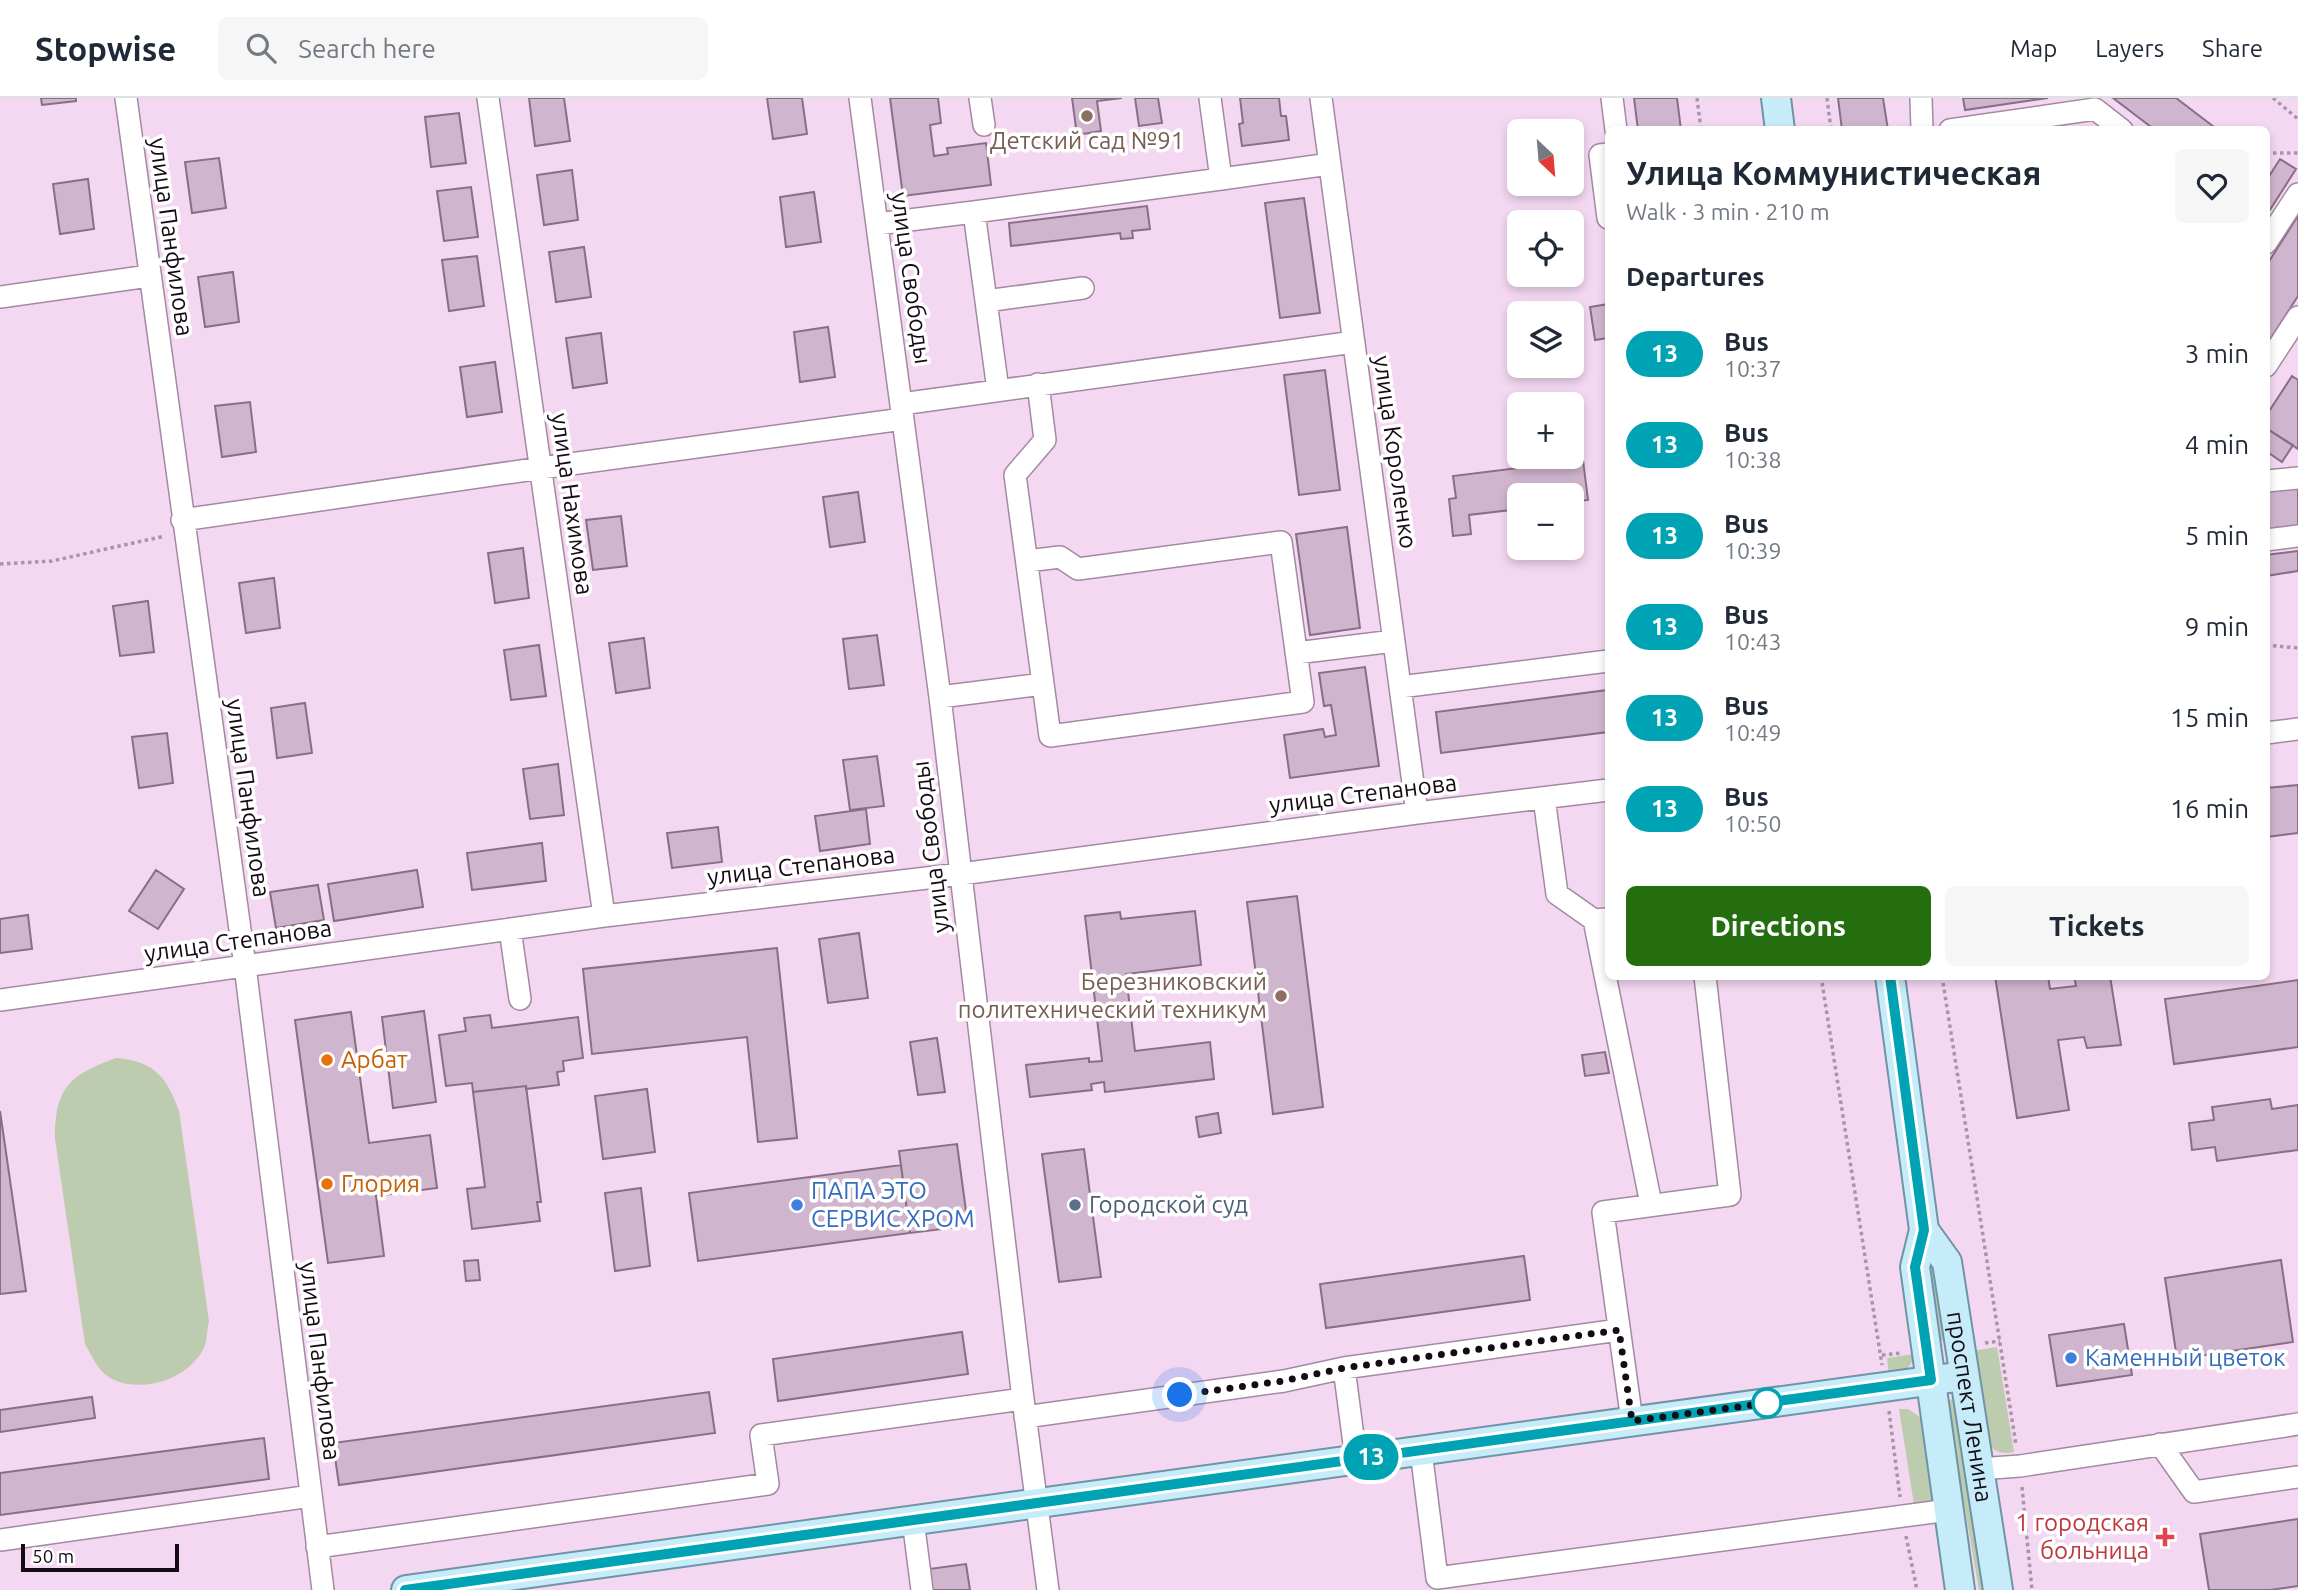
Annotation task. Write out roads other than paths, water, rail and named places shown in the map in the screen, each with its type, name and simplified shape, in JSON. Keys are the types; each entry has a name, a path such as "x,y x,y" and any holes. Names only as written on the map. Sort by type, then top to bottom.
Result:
{"main road":[{"path":"1776,98 1780,126"},
{"name":"проспект Ленина","path":"1891,980 1924,1230 1915,1267 1960,1590"},
{"name":"проспект Ленина","path":"1924,1230 1947,1262 1998,1590"},
{"path":"406,1590 1964,1376"}],"street":[{"name":"улица Панфилова","path":"125,98 245,966 323,1590"},
{"name":"улица Нахимова","path":"488,98 604,916"},
{"name":"улица Свободы","path":"860,98 940,697 1048,1590"},
{"path":"980,98 984,125"},
{"path":"1210,98 1221,178"},
{"name":"улица Короленко","path":"1321,98 1417,813"},
{"path":"1612,98 1616,126"},
{"path":"1921,98 1923,126"},
{"path":"1979,126 2095,110 2117,126"},
{"path":"1605,154 1600,155 1605,194"},
{"path":"877,224 1330,164"},
{"path":"2270,237 2298,194"},
{"path":"974,212 998,390"},
{"path":"0,297 149,276"},
{"path":"986,301 1083,288"},
{"path":"2270,360 2298,317"},
{"path":"183,526 902,411 998,390 1354,342"},
{"path":"1027,561 1060,556 1078,569 1281,542 1303,702 1050,736 1015,475 1045,440 1038,384"},
{"path":"2270,481 2298,478"},
{"path":"2270,540 2298,536"},
{"path":"1296,653 1394,641"},
{"path":"1400,687 1605,661"},
{"path":"940,697 1043,684"},
{"path":"2270,732 2298,729"},
{"name":"улица Степанова","path":"0,1000 604,916 961,874 1605,790"},
{"path":"1544,798 1557,894 1601,919 1605,942"},
{"path":"510,929 520,999"},
{"path":"1612,980 1651,1204"},
{"path":"1632,1421 1603,1212 1730,1195 1705,980"},
{"path":"317,1547 768,1484 761,1435 1283,1381 1344,1368 1619,1330"},
{"path":"1344,1368 1356,1459"},
{"path":"1978,1469 2020,1466 2298,1424"},
{"path":"2160,1444 2193,1492 2298,1478"},
{"path":"1420,1451 1437,1578 1950,1510"},
{"path":"0,1540 311,1496"},
{"path":"913,1520 922,1590"}],"place":[{"name":"Детский сад №91","path":"1087,116"},
{"name":"Березниковский политехнический техникум","path":"1281,996"},
{"name":"Арбат","path":"327,1060"},
{"name":"Глория","path":"327,1184"},
{"name":"ПАПА ЭТО СЕРВИС ХРОМ","path":"797,1205"},
{"name":"Городской суд","path":"1075,1205"},
{"name":"Каменный цветок","path":"2071,1358"},
{"name":"1 городская больница","path":"2165,1537"}]}
